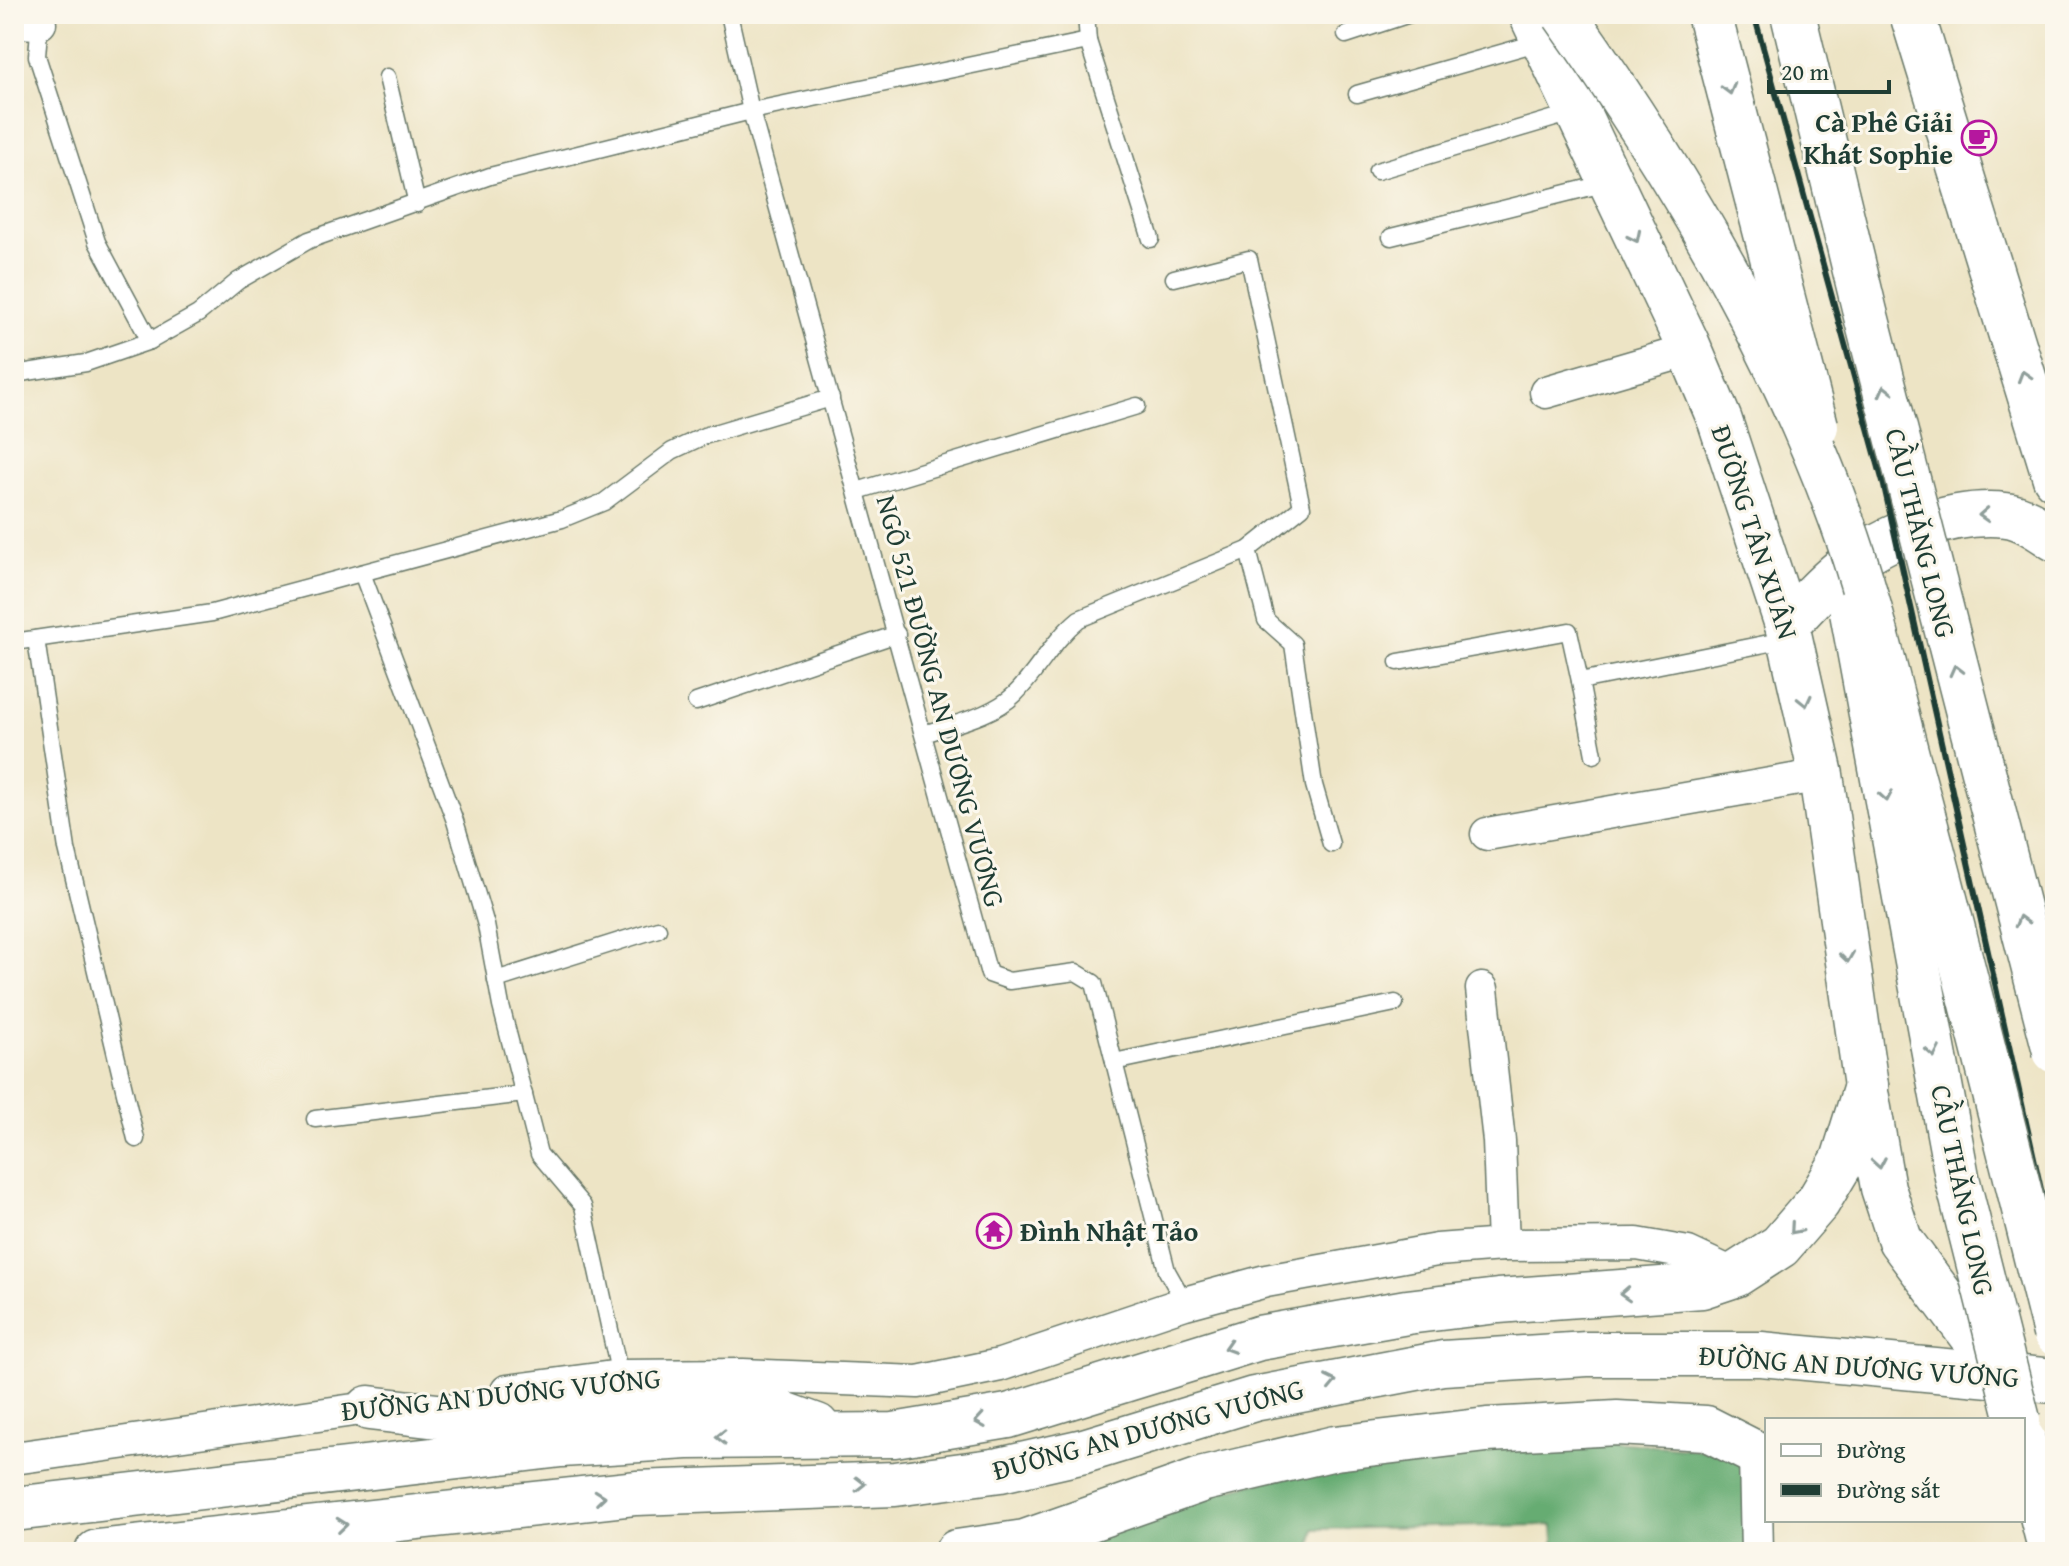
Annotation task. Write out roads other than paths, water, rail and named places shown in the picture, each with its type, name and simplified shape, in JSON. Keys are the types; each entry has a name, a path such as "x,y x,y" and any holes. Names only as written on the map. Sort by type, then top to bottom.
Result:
{"main road":[{"name":"CẦU THĂNG LONG","path":"1709,14 1815,421 1958,1182 2017,1418"},
{"name":"CẦU THĂNG LONG","path":"1793,14 1865,312 2055,1051"},
{"path":"1912,14 2055,478"},
{"name":"CẦU THĂNG LONG","path":"1546,23 1698,221 1750,315 1795,406 1842,521 1939,872 2055,1333"},
{"name":"ĐƯỜNG TÂN XUÂN","path":"1546,23 1575,112 1690,350 1736,464 1789,632 1821,775 1883,1188 1900,1240 2002,1377"},
{"path":"1789,632 1845,567 1873,548 1923,527 1977,514 2008,515 2034,524 2055,539"},
{"path":"1718,1280 1780,1246 1818,1202 1843,1160 1866,1086"},
{"name":"ĐƯỜNG AN DƯƠNG VƯƠNG","path":"14,1509 561,1445 838,1434 894,1435 1008,1416 1259,1338 1392,1314 1718,1280"},
{"name":"ĐƯỜNG AN DƯƠNG VƯƠNG","path":"97,1552 636,1493 895,1484 1000,1470 1084,1451 1254,1399 1443,1363 1587,1354 1761,1354 2055,1381"},
{"path":"369,1408 446,1417 588,1403 711,1399 759,1405 838,1434"},
{"path":"957,1552 1025,1542 1204,1479 1335,1448 1487,1430 1617,1423 1706,1428 1761,1457"},
{"path":"2025,1448 2051,1552"},
{"path":"2025,1501 2055,1500"}],"street":[{"path":"1546,392 1690,350"},
{"path":"1487,834 1821,775"},
{"path":"1482,989 1499,1141 1503,1245"},
{"name":"ĐƯỜNG AN DƯƠNG VƯƠNG","path":"14,1458 620,1376 743,1375 918,1382 1000,1365 1185,1303 1266,1281 1371,1259 1503,1245 1605,1243 1665,1248 1688,1253 1718,1280"},
{"path":"1757,1552 1761,1457"}],"lane":[{"name":"NGÕ 521 ĐƯỜNG AN DƯƠNG VƯƠNG","path":"729,14 751,111 989,974 1009,981 1076,972 1094,983 1167,1271 1185,1303"},
{"path":"1086,14 1088,41 1151,239"},
{"path":"1346,35 1410,14"},
{"path":"31,20 37,56 97,242 150,341"},
{"path":"1357,94 1546,23"},
{"path":"14,374 86,363 150,341 198,314 238,281 309,240 490,176 751,111 1088,41"},
{"path":"387,77 417,204"},
{"path":"1377,171 1575,112"},
{"path":"1391,237 1609,183"},
{"path":"924,734 989,711 1014,695 1057,637 1079,619 1248,550 1302,507 1249,259 1174,278"},
{"path":"14,642 212,613 562,519 604,502 672,451 704,436 831,398"},
{"path":"857,491 1137,406"},
{"path":"1248,550 1266,620 1293,644 1314,785 1331,844"},
{"path":"362,573 455,821 486,925 496,980 539,1154 583,1206 620,1376"},
{"path":"1398,662 1569,631 1594,755"},
{"path":"1580,681 1789,632"},
{"path":"696,702 897,634"},
{"path":"36,639 67,849 136,1139"},
{"path":"496,980 658,929"},
{"path":"1114,1062 1395,1003"},
{"path":"315,1119 524,1094"}],"railway":[{"path":"1754,14 1884,486 2055,1252"}],"place":[{"name":"Cà Phê Giải Khát Sophie","path":"1979,138"},
{"name":"Đình Nhật Tảo","path":"994,1231"}]}
